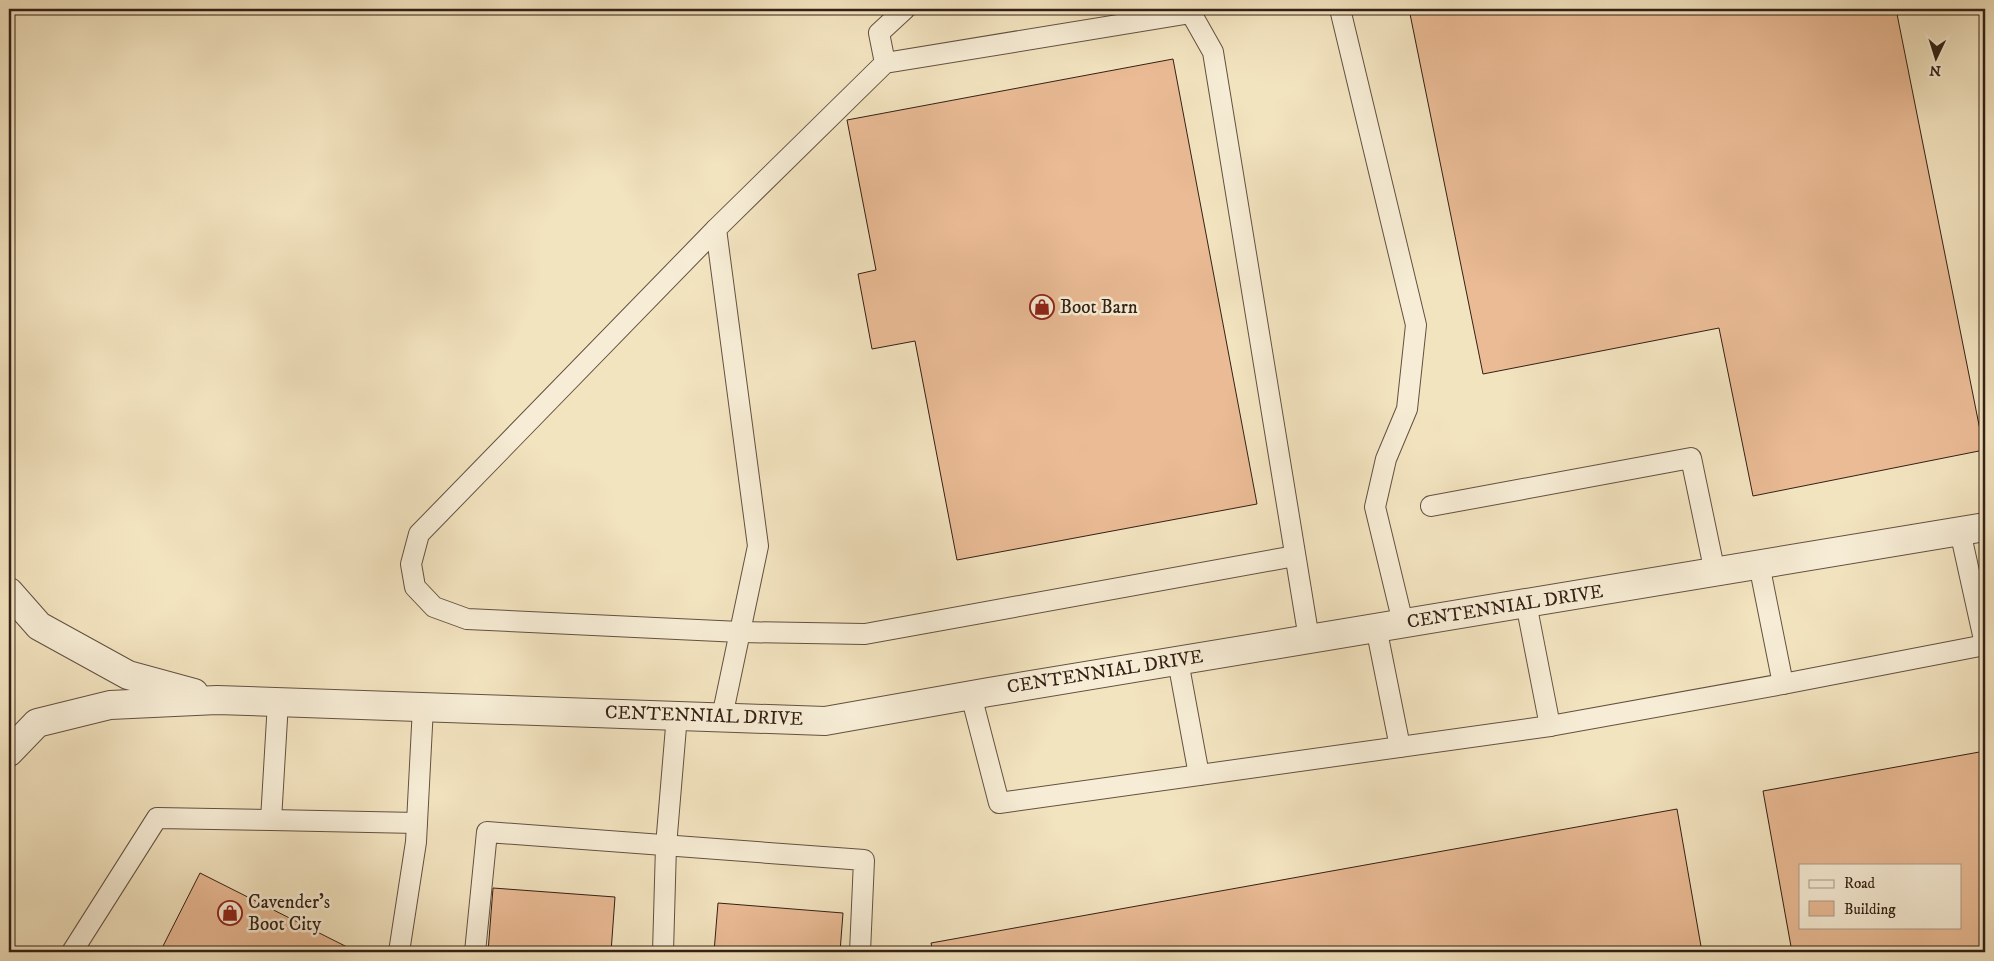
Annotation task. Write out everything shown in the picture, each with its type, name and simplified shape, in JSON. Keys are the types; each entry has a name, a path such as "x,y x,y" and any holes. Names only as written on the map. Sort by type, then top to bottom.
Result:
{"street":[{"name":"CENTENNIAL DRIVE","path":"9,752 37,723 110,705 217,700 825,720 1972,529"},
{"name":"CENTENNIAL DRIVE","path":"9,592 39,626 128,675 217,700"}],"lane":[{"path":"885,63 879,33 905,9"},
{"path":"1340,9 1416,325 1407,409 1386,459 1375,507 1403,623"},
{"path":"1296,556 865,634 740,632 467,619 434,608 415,587 411,564 419,534 716,229 885,63 1191,12 1214,52 1296,556 1309,639"},
{"path":"716,229 758,546 722,717"},
{"path":"1431,506 1691,458 1715,572"},
{"path":"971,695 999,803 1550,726 1783,684 1985,644 1972,529"},
{"path":"1759,564 1783,684"},
{"path":"1526,603 1550,726"},
{"path":"1376,627 1400,748"},
{"path":"1178,661 1199,775"},
{"path":"271,820 278,702"},
{"path":"399,952 416,842 423,707"},
{"path":"663,952 666,846 677,715"},
{"path":"72,952 157,818 417,822"},
{"path":"475,952 487,832 864,860 860,952"}],"building":[{"path":"1409,9 1896,9 1984,450 1753,496 1719,328 1483,374"},
{"name":"Boot Barn","path":"1173,59 1257,504 957,560 915,341 872,349 858,274 876,270 847,120"},
{"path":"1985,751 1985,952 1792,952 1763,791"},
{"path":"1677,809 1702,952 933,952 931,943"},
{"name":"Cavender's Boot City","path":"200,873 357,952 160,952"},
{"path":"493,888 615,897 611,952 488,952"},
{"path":"718,903 843,913 840,952 714,952"}],"place":[{"name":"Boot Barn","path":"1042,307"},
{"name":"Cavender's Boot City","path":"230,913"}]}
